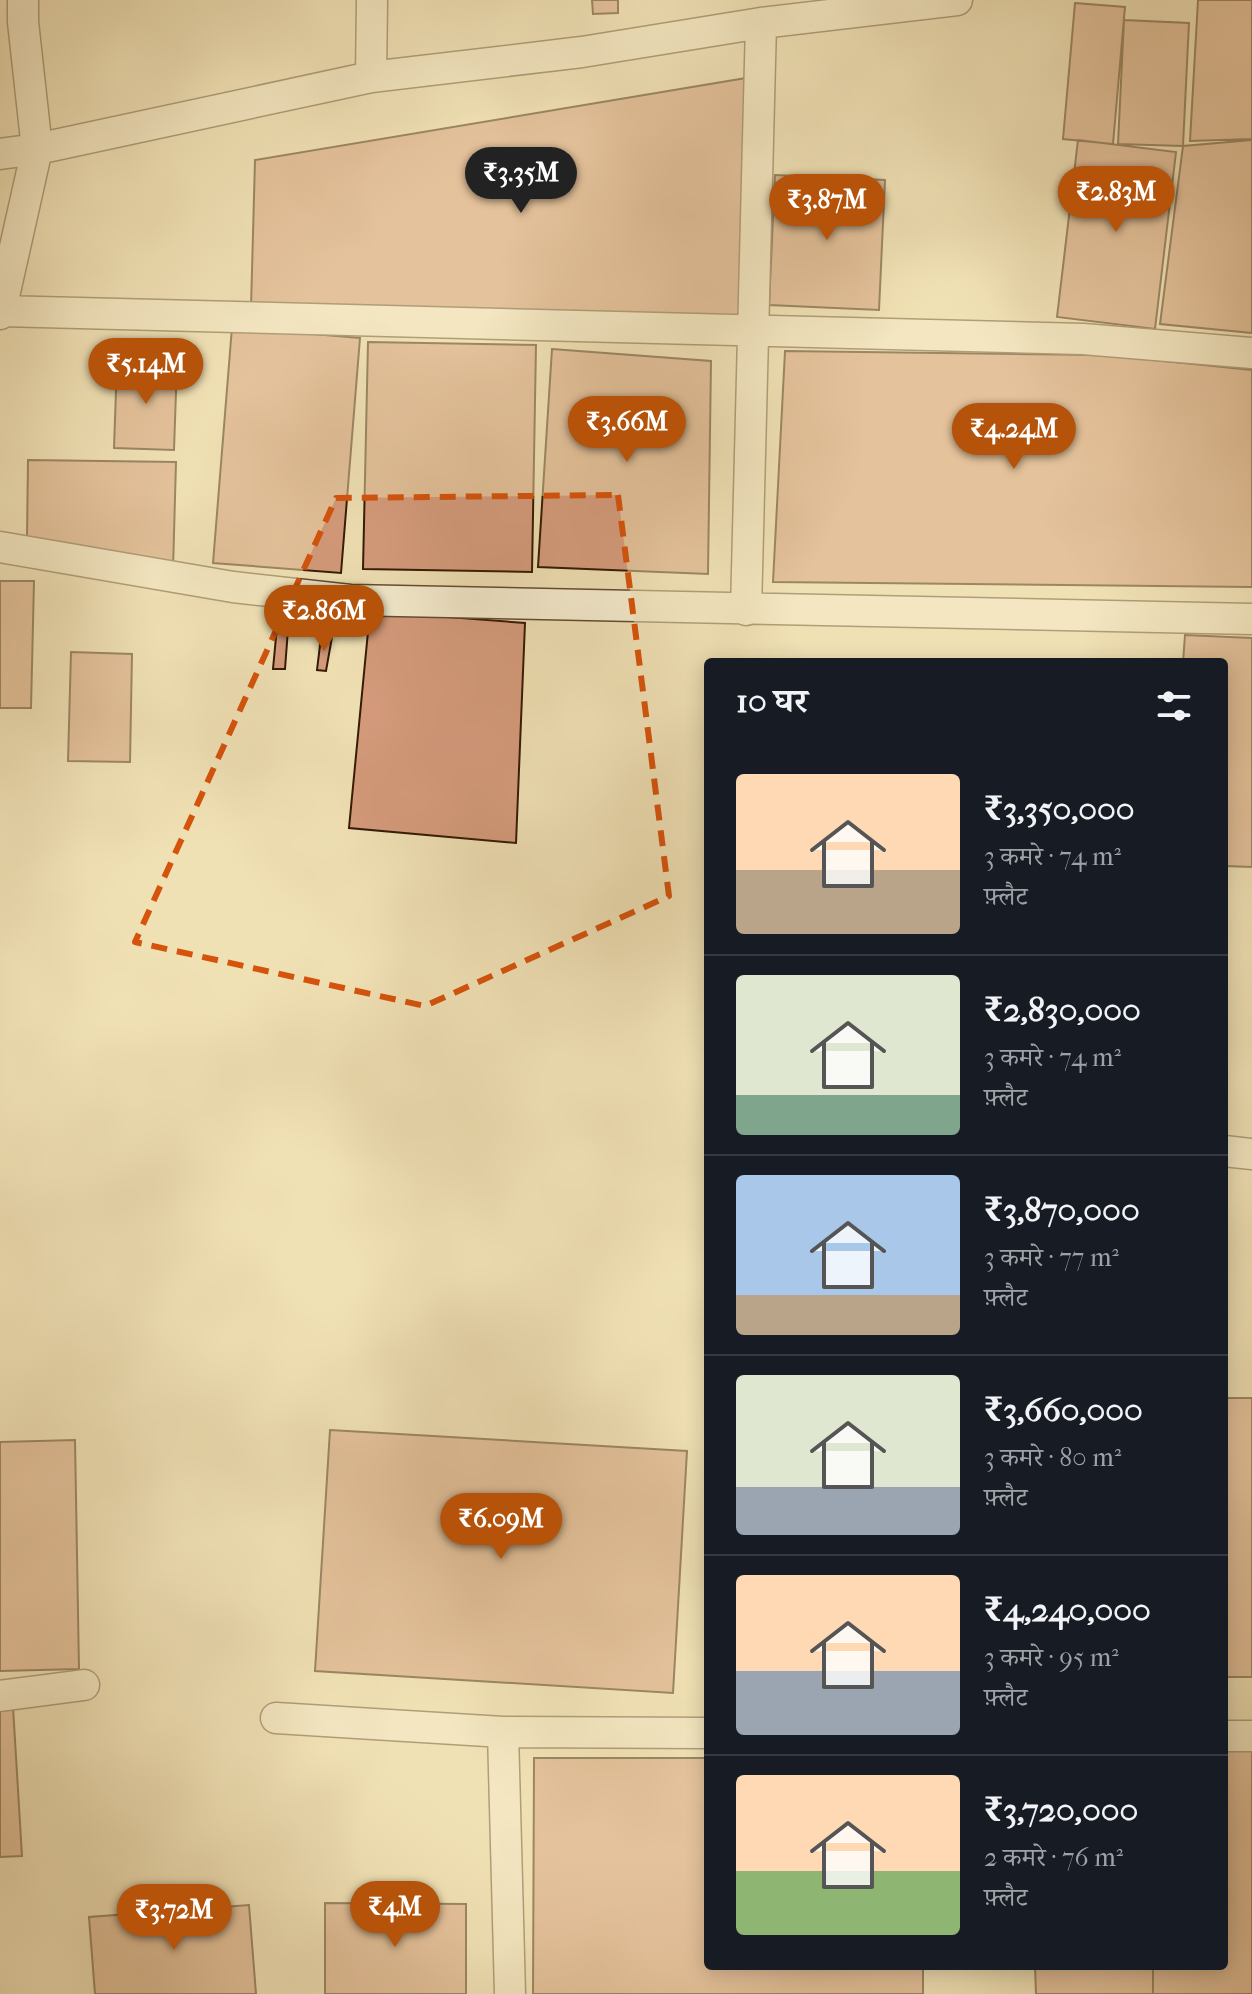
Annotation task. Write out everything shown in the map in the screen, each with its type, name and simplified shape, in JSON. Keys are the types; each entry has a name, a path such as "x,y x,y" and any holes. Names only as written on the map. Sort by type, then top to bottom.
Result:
{"street":[{"path":"371,77 372,0"},
{"path":"0,154 37,149 371,77 582,52 761,23 957,0"},
{"path":"15,15 37,149 0,312 1083,339 1252,353"},
{"path":"746,610 761,23"},
{"path":"0,547 233,587 350,600 1252,619"},
{"path":"1228,1151 1252,1154"},
{"path":"0,1696 84,1685"},
{"path":"276,1718 503,1732 704,1733"},
{"path":"503,1732 510,1994"},
{"path":"1228,1736 1252,1736"}],"highlighted area":[{"path":"618,495 669,896 425,1006 135,942 336,498"}],"building":[{"path":"592,0 618,0 618,13 593,14"},
{"path":"1198,0 1252,0 1252,139 1190,141"},
{"path":"1075,3 1125,7 1113,144 1063,139"},
{"path":"1124,20 1189,23 1183,146 1118,144"},
{"path":"752,77 743,322 251,307 255,160"},
{"path":"1078,140 1176,152 1155,329 1057,317"},
{"path":"1252,140 1252,333 1160,324 1183,146"},
{"path":"775,175 885,180 879,310 769,305"},
{"path":"232,327 360,338 341,573 213,563"},
{"path":"368,342 536,345 532,572 363,569"},
{"path":"552,349 711,361 708,574 538,567"},
{"path":"785,351 1106,355 1252,370 1252,587 773,582"},
{"path":"117,361 177,363 174,450 114,448"},
{"path":"28,460 176,462 173,570 27,538"},
{"path":"0,581 34,581 31,708 0,708"},
{"path":"370,611 525,623 516,843 349,828"},
{"path":"278,616 289,616 285,669 273,669"},
{"path":"1185,635 1252,638 1252,867 1228,866 1228,658 1183,658"},
{"path":"321,637 332,637 326,671 317,670"},
{"path":"71,652 132,654 130,762 68,761"},
{"path":"1228,1398 1252,1398 1252,1677 1228,1677"},
{"path":"330,1430 687,1451 673,1693 315,1671"},
{"path":"75,1440 79,1669 0,1671 0,1442"},
{"path":"13,1707 22,1856 0,1857 0,1708"},
{"path":"1228,1741 1252,1741 1252,1994 1153,1994 1153,1970 1228,1970"},
{"path":"534,1758 704,1758 704,1970 923,1970 923,1994 533,1994"},
{"path":"325,1903 466,1904 466,1994 325,1994"},
{"path":"249,1905 256,1994 95,1994 89,1917"},
{"path":"1035,1970 1153,1970 1153,1994 1036,1994"}]}
